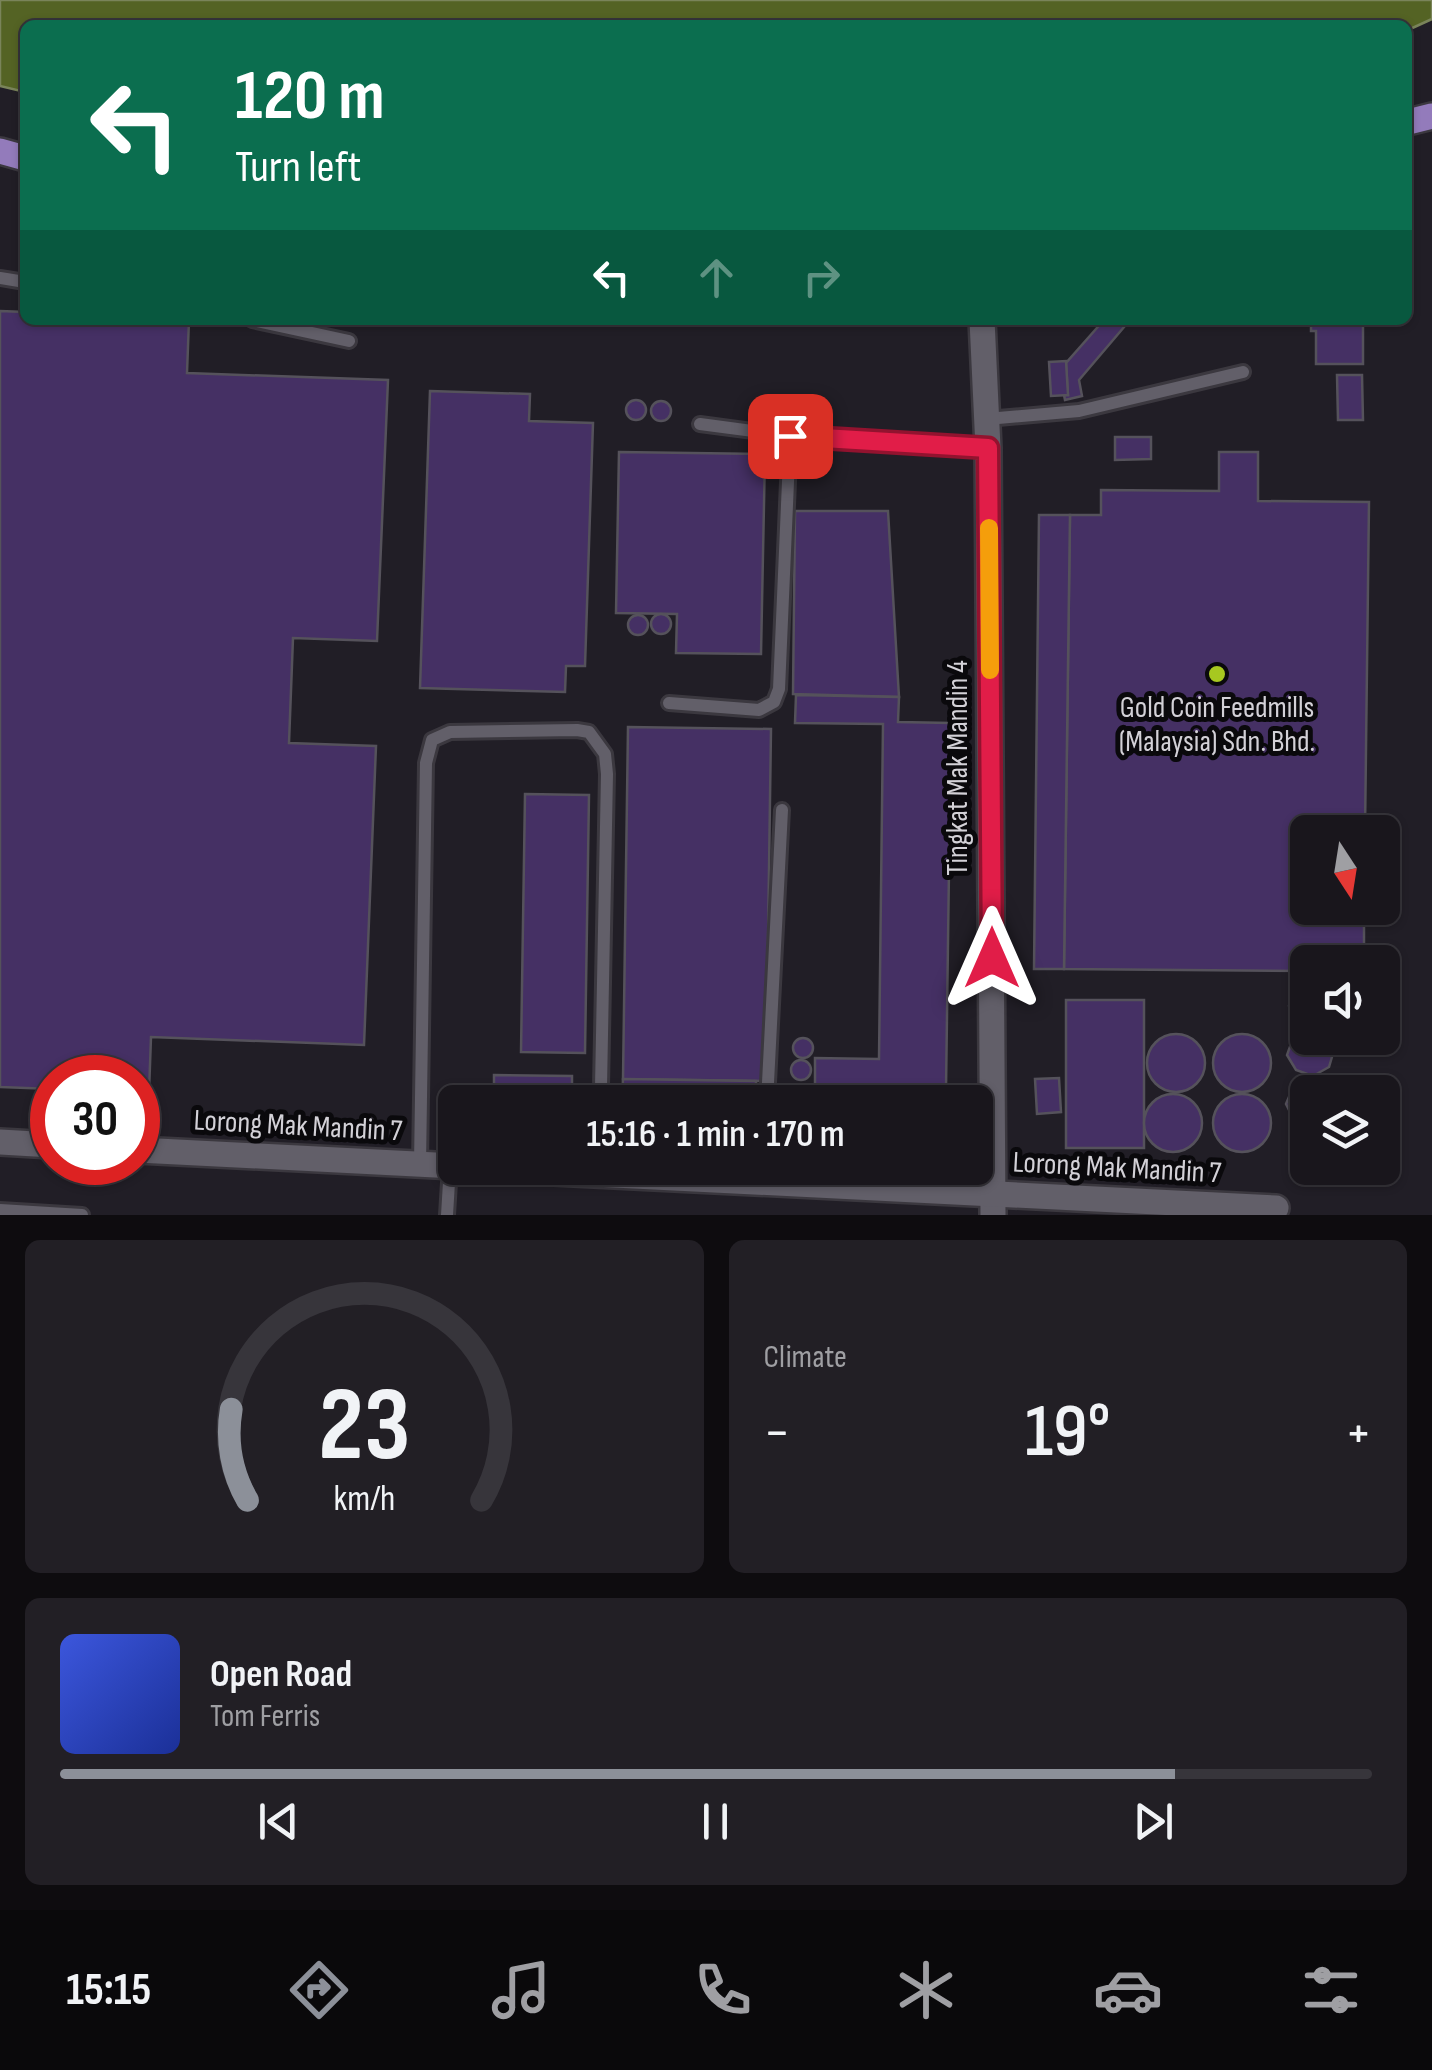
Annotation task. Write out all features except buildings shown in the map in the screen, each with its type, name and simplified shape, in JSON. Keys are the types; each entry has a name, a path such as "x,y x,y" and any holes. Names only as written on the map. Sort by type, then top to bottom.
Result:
{"street":[{"name":"Tingkat Mak Mandin 4","path":"982,325 988,448 993,1204"},
{"path":"0,1142 30,1144"},
{"name":"Lorong Mak Mandin 7","path":"160,1151 438,1166"},
{"name":"Lorong Mak Mandin 7","path":"844,1185 993,1204 1276,1208"}],"lane":[{"path":"289,325 349,341"},
{"path":"987,419 1079,410 1243,372"},
{"path":"700,424 790,436 988,448"},
{"path":"669,703 759,710 774,702 779,689 790,436"},
{"path":"420,1165 426,764 432,740 450,732 577,730 589,732 605,754 608,774 601,1085"},
{"path":"767,1085 782,810"},
{"path":"447,1215 455,1185"},
{"path":"0,1210 82,1215"}],"shaded area":[{"path":"0,0 1432,0 1432,19 1412,28 1412,20 20,20 20,91 0,86"}],"slow traffic":[{"path":"989,528 990,670"}],"place":[{"name":"Gold Coin Feedmills (Malaysia) Sdn. Bhd.","path":"1217,674"}],"route":[{"path":"790,436 988,448 992,958"}]}
